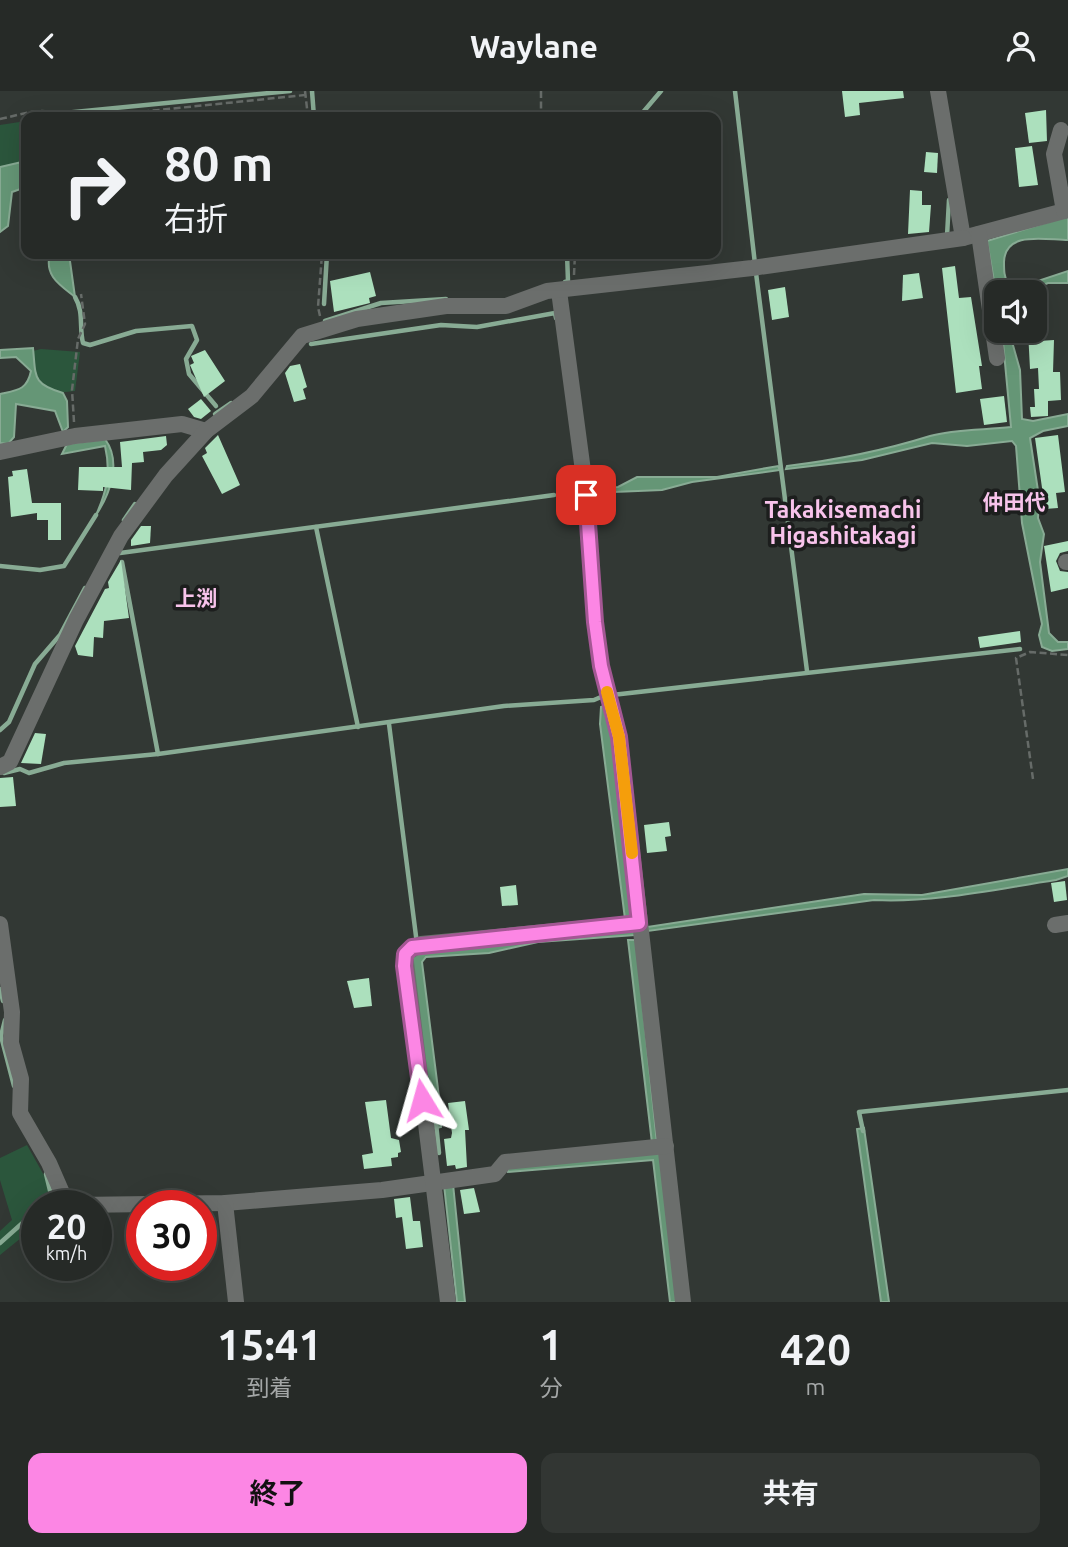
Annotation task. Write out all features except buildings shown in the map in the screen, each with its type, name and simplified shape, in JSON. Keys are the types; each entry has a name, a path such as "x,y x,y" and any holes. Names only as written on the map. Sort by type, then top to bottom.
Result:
{"street":[{"path":"938,91 997,358"},
{"path":"0,767 10,762 76,620 121,536 199,429 252,396 302,336 356,319 446,306 506,306 547,291 755,268 971,236 1066,210 1054,154 1061,130"},
{"path":"566,290 586,491 595,622 619,737 640,928 658,1147 683,1302"},
{"path":"0,451 70,437 181,424 199,429"},
{"path":"0,924 12,1012 11,1043 21,1079 20,1113 49,1163 66,1202 77,1205 225,1203 382,1190 495,1174 505,1162 658,1147"},
{"path":"448,1302 442,1180 404,966 405,954 416,945 640,928"},
{"path":"225,1203 236,1302"}],"path":[{"path":"541,91 541,112"},
{"path":"135,112 305,93 307,112"},
{"path":"0,119 21,115"},
{"path":"321,317 318,307 322,259"},
{"path":"566,290 574,259"},
{"path":"70,437 78,339 85,324 81,294"},
{"path":"1033,779 1016,658 1030,652 1068,655"}],"shaded area":[{"path":"21,122 21,175 0,179 0,125"},
{"path":"21,162 21,189 12,192 8,226 0,232 0,167"},
{"path":"1068,216 1068,240 1028,239 1011,245 1004,262 1007,280 994,280 987,241"},
{"path":"49,259 70,259 75,297 51,274"},
{"path":"1068,271 1068,283 1048,283 1047,280 1041,280"},
{"path":"1003,343 1012,343 1020,370 1022,419 1033,421 1068,414 1068,426 1043,431 1030,438 1039,497 1038,518 1044,534 1040,562 1049,633 1058,642 1068,642 1068,649 1052,651 1042,647 1039,635 1042,624 1022,523 1016,446 1012,441 967,446 932,443 862,460 786,469 787,466 859,454 939,434 1011,427"},
{"path":"33,348 38,378 46,386 63,393 67,401 68,427 63,432 55,411 16,404 14,437 8,444 0,443 0,394 24,386 31,371 16,357 0,358 0,350"},
{"path":"41,349 80,352 75,391 37,395 29,352"},
{"path":"105,439 113,458 112,478 96,515 107,481 105,446 62,454 67,444"},
{"path":"778,466 780,470 692,482 662,490 590,493 589,488 618,487 637,477 717,477"},
{"path":"606,705 615,739 635,918 625,919 600,724 601,707"},
{"path":"1068,869 1068,876 1056,880 965,895 874,900 648,931 647,927 864,894 922,895"},
{"path":"631,928 637,935 538,942 489,953 426,957 422,962 441,1127 432,1129 411,961 416,953 433,947"},
{"path":"628,940 636,940 657,1143 652,1143"},
{"path":"864,1128 889,1302 881,1302 857,1129"},
{"path":"27,1145 52,1190 21,1190 21,1238 0,1255 0,1231 12,1220 0,1180 0,1158"},
{"path":"661,1153 678,1302 670,1302 653,1160 508,1172 507,1166"},
{"path":"453,1184 465,1302 457,1302 444,1185"}],"waterway":[{"path":"74,112 290,91"},
{"path":"312,91 314,112"},
{"path":"643,112 661,91"},
{"path":"735,91 755,264"},
{"path":"947,236 949,200"},
{"path":"324,304 327,259"},
{"path":"565,282 568,281 567,259"},
{"path":"756,273 807,671"},
{"path":"75,297 83,343 90,345 136,331 192,326 197,340 186,359 189,374 216,406"},
{"path":"325,321 381,303 446,299"},
{"path":"311,344 441,325 477,327 555,313 556,318"},
{"path":"215,414 231,403"},
{"path":"120,553 554,495"},
{"path":"124,520 135,504"},
{"path":"0,566 40,570 64,566 96,515"},
{"path":"316,527 358,727"},
{"path":"122,562 158,754"},
{"path":"0,730 9,722 35,664 60,635 85,588"},
{"path":"612,695 1020,649"},
{"path":"4,773 20,769 29,773 64,763 158,754 504,706 594,700 601,697"},
{"path":"389,724 417,944"},
{"path":"0,989 3,1001"},
{"path":"5,1020 1,1036 14,1086"},
{"path":"863,1131 859,1112 1068,1090"},
{"path":"436,1123 439,1153"},
{"path":"46,1174 50,1190"},
{"path":"0,1243 21,1224"}],"slow traffic":[{"path":"607,692 619,737 632,853"}],"district":[{"name":"仲田代","path":"1014,503"},
{"name":"Takakisemachi Higashitakagi","path":"843,523"},
{"name":"上渕","path":"196,599"}],"route":[{"path":"422,1100 404,966 405,954 412,947 639,923 619,737 601,666 595,622 586,495"}]}
